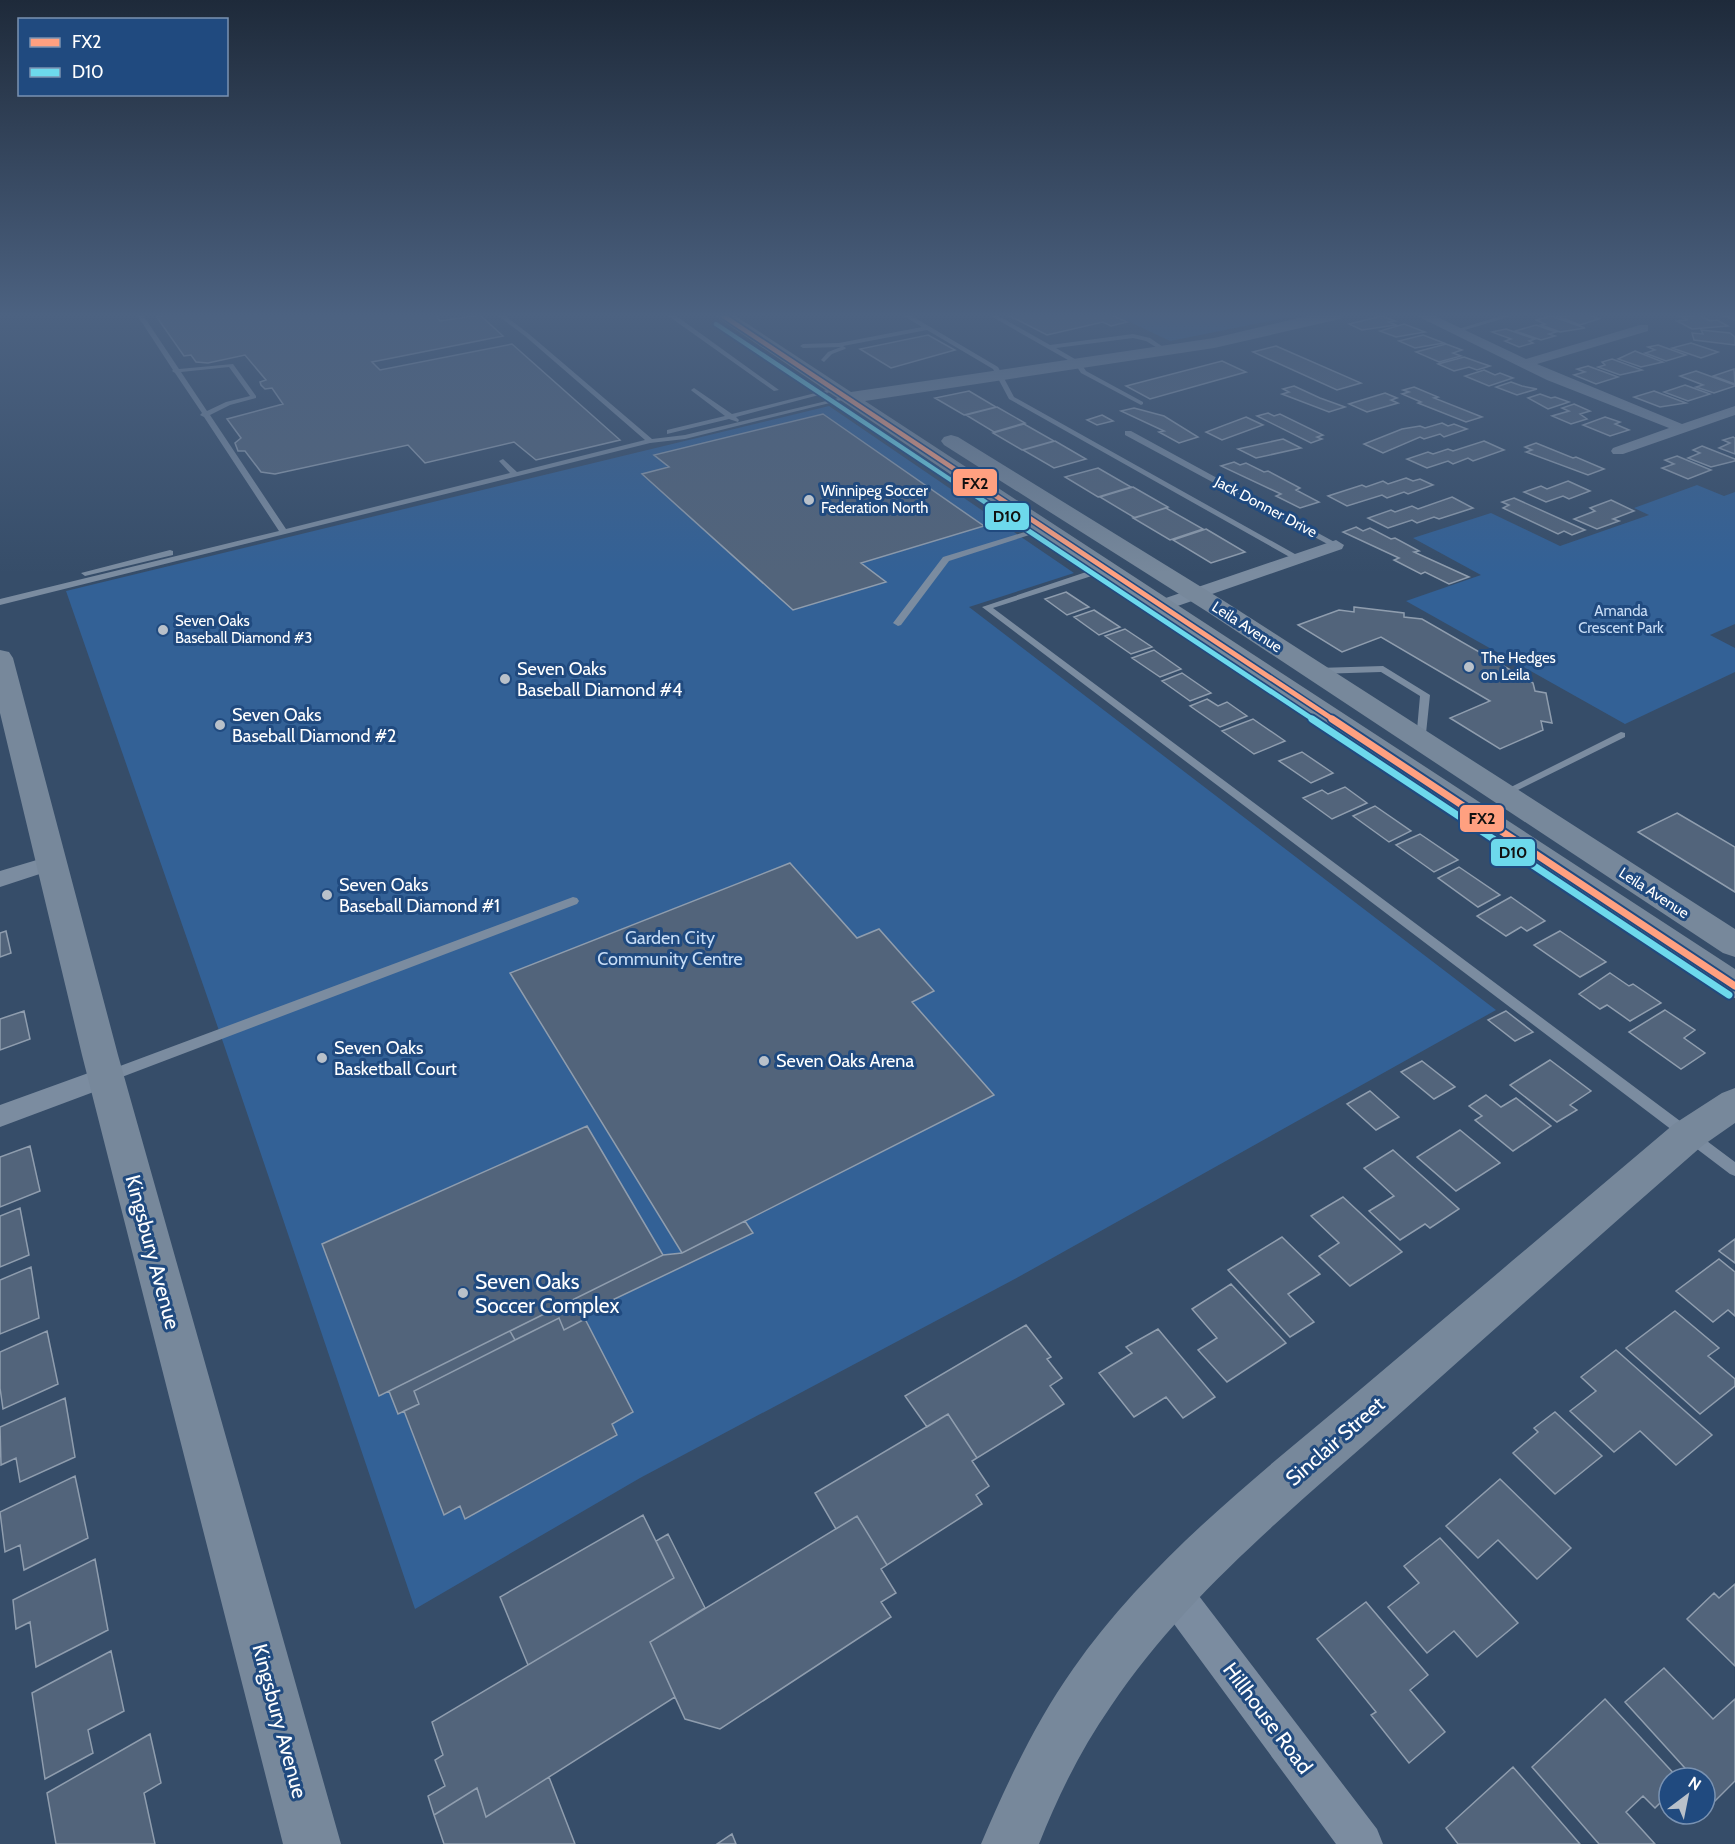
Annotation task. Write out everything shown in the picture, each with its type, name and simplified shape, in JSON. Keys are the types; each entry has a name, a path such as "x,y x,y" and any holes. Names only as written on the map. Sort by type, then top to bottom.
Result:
{"main road":[{"name":"Leila Avenue","path":"873,401 1044,529 1735,986"},
{"name":"Leila Avenue","path":"878,401 1195,594 1735,945"},
{"name":"Kingsbury Avenue","path":"0,658 105,1077 312,1844"},
{"name":"Sinclair Street","path":"1010,1844 1061,1734 1094,1684 1173,1592 1287,1483 1688,1135 1735,1103"}],"street":[{"path":"1613,401 1683,429"},
{"path":"1618,451 1735,410"},
{"name":"Jack Donner Drive","path":"1160,606 1336,545"},
{"path":"0,879 50,863"},
{"path":"0,1116 105,1077"},
{"name":"Hillhouse Road","path":"1173,1592 1362,1844"}],"lane":[{"path":"195,401 284,531"},
{"path":"204,415 236,401"},
{"path":"604,401 650,441"},
{"path":"709,401 740,424"},
{"path":"650,441 658,436 791,401"},
{"path":"0,602 650,441 665,441 740,424 808,401"},
{"path":"1016,401 1298,558"},
{"path":"1137,401 1141,403"},
{"name":"Jack Donner Drive","path":"1128,433 1336,545"},
{"path":"503,461 516,475"},
{"path":"898,623 946,559 1044,529"},
{"path":"0,594 237,538 284,531"},
{"path":"1104,569 986,607 1735,1170"},
{"path":"1314,671 1383,669 1425,695 1421,741"},
{"path":"1502,794 1621,735"},
{"path":"105,1077 573,901"}],"green space":[{"name":"Garden City Community Centre","path":"829,406 1074,573 969,607 1496,1010 1022,1275 640,1478 415,1609 224,1045 66,591"},
{"name":"Amanda Crescent Park","path":"1697,485 1724,496 1735,492 1735,624 1710,635 1735,648 1735,672 1625,724 1406,601 1481,575 1413,538 1491,513 1560,546 1649,515 1634,508"}],"building":[{"path":"281,401 576,401 620,440 536,460 514,442 425,463 408,445 275,474 261,472 245,451 238,451 235,443 241,438 227,419 283,404"},
{"path":"940,401 986,401 996,407 964,415"},
{"path":"1300,401 1328,401 1345,407 1329,412"},
{"path":"1359,401 1398,403 1367,412 1349,404"},
{"path":"1419,401 1442,401 1482,417 1466,422 1418,403 1421,402"},
{"path":"1534,401 1569,402 1548,409"},
{"path":"1645,401 1686,403 1660,407"},
{"path":"1574,404 1590,411 1580,414 1587,419 1571,424 1552,416 1569,411 1562,408"},
{"path":"997,407 1025,423 994,432 966,415"},
{"path":"1134,408 1164,416 1198,437 1179,443 1159,432 1164,431 1121,411"},
{"path":"1268,413 1274,416 1280,414 1323,435 1317,437 1322,439 1311,443 1257,416"},
{"name":"Winnipeg Soccer Federation North","path":"823,414 984,526 861,563 886,582 793,610 642,474 669,467 654,455"},
{"path":"1102,415 1113,421 1097,425 1087,420"},
{"path":"1246,417 1263,425 1222,440 1206,432"},
{"path":"1605,417 1620,422 1615,424 1629,430 1610,436 1583,425"},
{"path":"1442,423 1448,426 1454,424 1467,429 1444,437 1440,434 1424,439 1420,437 1383,453 1364,444 1402,429 1420,426 1425,428"},
{"path":"1024,424 1054,441 1022,450 993,433"},
{"path":"1735,438 1735,454 1719,448 1730,443 1723,440"},
{"path":"1283,439 1301,448 1256,458 1238,449"},
{"path":"1055,441 1086,459 1054,468 1023,450"},
{"path":"1484,441 1504,450 1473,461 1468,458 1453,464 1448,461 1427,468 1407,459 1428,452 1433,454 1448,449 1453,451"},
{"path":"1536,443 1604,469 1588,475 1526,452 1532,450 1525,447"},
{"path":"1702,446 1735,459 1735,461 1711,467 1688,458 1700,453 1693,450"},
{"path":"1677,456 1711,470 1688,479 1662,468 1674,464 1665,460"},
{"path":"1234,462 1240,465 1246,463 1264,472 1268,471 1300,488 1296,490 1319,502 1300,508 1276,496 1281,494 1221,466"},
{"path":"1098,468 1131,487 1098,497 1065,477"},
{"path":"1406,478 1413,481 1420,479 1433,485 1408,494 1404,492 1387,498 1382,495 1347,506 1328,496 1362,485 1366,487 1383,481 1388,484"},
{"path":"1568,481 1590,491 1569,499 1563,496 1546,502 1524,492 1541,486 1547,489"},
{"path":"1133,487 1168,507 1135,518 1100,497"},
{"path":"1452,497 1473,508 1439,519 1434,517 1417,523 1412,520 1388,528 1368,518 1412,506 1418,509"},
{"path":"1514,498 1585,530 1572,535 1564,531 1558,534 1503,508 1509,505 1502,502"},
{"path":"1611,500 1634,511 1613,519 1619,521 1597,529 1574,519 1595,511 1590,508"},
{"path":"1166,508 1203,529 1170,540 1133,518"},
{"path":"1356,527 1363,531 1370,528 1391,539 1395,538 1419,551 1414,552 1469,577 1449,584 1425,572 1421,574 1394,560 1399,558 1343,532"},
{"path":"1206,529 1245,552 1211,563 1173,540"},
{"path":"1066,592 1089,607 1067,615 1045,599"},
{"name":"The Hedges on Leila","path":"1354,607 1404,613 1404,617 1422,619 1533,683 1535,691 1546,693 1552,723 1541,721 1543,730 1500,749 1450,718 1490,701 1381,637 1342,652 1298,625 1339,610 1354,612"},
{"path":"1094,610 1120,627 1099,635 1074,617"},
{"path":"1125,629 1152,647 1131,654 1105,636"},
{"path":"1154,650 1181,669 1160,677 1132,658"},
{"path":"1182,673 1211,693 1190,701 1162,681"},
{"path":"1207,699 1218,706 1227,702 1247,716 1220,727 1190,706"},
{"path":"1253,719 1285,741 1254,754 1222,731"},
{"path":"1302,752 1333,773 1311,783 1279,761"},
{"path":"1345,787 1367,803 1332,819 1303,798 1322,790 1328,794"},
{"path":"1375,806 1411,831 1389,842 1353,816"},
{"path":"1677,813 1735,847 1735,892 1638,832"},
{"path":"1420,834 1458,860 1434,872 1396,845"},
{"name":"Seven Oaks Arena","path":"790,863 857,938 879,929 934,991 912,1002 994,1095 682,1253 510,973"},
{"path":"1459,867 1500,895 1478,907 1438,878"},
{"path":"1511,897 1545,921 1527,931 1521,927 1506,936 1477,916"},
{"path":"6,931 11,953 0,957 0,933"},
{"path":"1560,931 1606,962 1580,977 1534,945"},
{"path":"1610,973 1629,986 1633,984 1661,1003 1630,1021 1607,1005 1600,1009 1579,994"},
{"path":"1665,1010 1695,1030 1684,1038 1705,1053 1681,1069 1629,1032"},
{"path":"24,1011 30,1039 0,1050 0,1019"},
{"path":"1506,1011 1533,1032 1515,1041 1488,1020"},
{"path":"1550,1060 1591,1091 1570,1105 1577,1110 1557,1122 1510,1085"},
{"path":"1422,1061 1455,1087 1434,1099 1401,1072"},
{"path":"1370,1091 1399,1117 1376,1130 1347,1104"},
{"path":"1486,1095 1501,1107 1516,1098 1551,1126 1513,1151 1475,1120 1482,1116 1469,1106"},
{"name":"Seven Oaks Soccer Complex","path":"587,1126 663,1255 379,1396 322,1244"},
{"path":"1460,1130 1500,1163 1456,1191 1417,1157"},
{"path":"30,1146 40,1191 0,1207 0,1157"},
{"path":"1393,1150 1459,1209 1430,1228 1425,1224 1400,1240 1369,1211 1394,1196 1364,1168"},
{"path":"1343,1197 1402,1252 1350,1286 1319,1256 1339,1243 1311,1216"},
{"path":"20,1208 29,1255 0,1267 0,1216"},
{"path":"745,1221 753,1233 581,1315 585,1319 564,1330 559,1318 515,1340 510,1331 663,1255 682,1253"},
{"path":"1282,1237 1320,1274 1288,1294 1314,1322 1290,1337 1228,1270"},
{"path":"1735,1239 1735,1263 1719,1251"},
{"path":"1719,1259 1735,1272 1735,1316 1728,1310 1713,1322 1676,1291"},
{"path":"31,1267 39,1318 0,1334 0,1280"},
{"path":"1231,1284 1286,1343 1227,1382 1198,1350 1217,1338 1192,1309"},
{"path":"1675,1311 1719,1348 1708,1356 1735,1379 1735,1386 1700,1414 1626,1348"},
{"path":"559,1318 564,1330 585,1319 633,1412 612,1424 617,1435 465,1519 460,1506 444,1515 404,1411 419,1404 414,1391"},
{"path":"1026,1325 1051,1357 1047,1359 1062,1378 1050,1386 1064,1404 977,1458 948,1414 927,1427 905,1396"},
{"path":"1158,1329 1215,1397 1183,1418 1166,1397 1134,1417 1099,1373 1132,1353 1126,1347"},
{"path":"47,1331 58,1384 3,1409 0,1388 0,1352"},
{"path":"510,1331 515,1340 414,1391 419,1404 398,1414 389,1391"},
{"path":"1616,1350 1712,1435 1676,1465 1640,1431 1614,1452 1570,1411 1596,1391 1581,1377"},
{"path":"65,1398 75,1457 20,1482 16,1458 1,1465 0,1427"},
{"path":"1555,1412 1602,1456 1555,1494 1513,1453 1538,1432 1534,1428"},
{"path":"948,1414 977,1458 972,1461 989,1486 976,1495 982,1504 887,1565 857,1516 836,1529 815,1493"},
{"path":"75,1476 88,1538 24,1570 20,1545 5,1552 0,1512"},
{"path":"1500,1479 1571,1548 1537,1579 1498,1540 1478,1558 1446,1526"},
{"path":"643,1515 674,1578 528,1665 500,1597"},
{"path":"857,1516 887,1565 881,1569 896,1593 881,1602 891,1617 720,1729 685,1719 650,1642"},
{"path":"668,1534 705,1608 650,1642 675,1697 486,1817 477,1788 434,1815 428,1796 445,1786 435,1760 443,1755 432,1722 674,1578 656,1541"},
{"path":"1440,1538 1518,1623 1477,1657 1454,1631 1427,1653 1388,1607 1419,1583 1404,1566"},
{"path":"95,1559 108,1630 36,1667 30,1622 16,1629 13,1600"},
{"path":"1735,1584 1735,1666 1687,1619 1714,1593 1719,1598"},
{"path":"1366,1602 1428,1675 1410,1690 1445,1732 1409,1763 1371,1715 1376,1712 1317,1639"},
{"path":"111,1651 124,1711 88,1730 93,1753 45,1779 32,1693"},
{"path":"1664,1668 1713,1719 1735,1699 1735,1781 1717,1799 1717,1766 1683,1766 1625,1702"},
{"path":"1605,1699 1667,1766 1657,1766 1657,1806 1655,1808 1643,1796 1626,1812 1655,1844 1599,1844 1532,1767"},
{"path":"150,1734 161,1783 144,1793 155,1844 56,1844 47,1793"},
{"path":"1513,1767 1580,1844 1458,1844 1446,1828"},
{"path":"549,1777 575,1844 444,1844 434,1815 477,1788 486,1817"},
{"path":"732,1834 736,1844 717,1844"}],"transit line":[{"name":"D10","path":"832,401 1729,995"},
{"name":"FX2","path":"852,401 1735,986"}],"place":[{"name":"Winnipeg Soccer Federation North","path":"809,500"},
{"name":"Seven Oaks Baseball Diamond #3","path":"163,630"},
{"name":"The Hedges on Leila","path":"1469,667"},
{"name":"Seven Oaks Baseball Diamond #4","path":"505,679"},
{"name":"Seven Oaks Baseball Diamond #2","path":"220,725"},
{"name":"Seven Oaks Baseball Diamond #1","path":"327,895"},
{"name":"Seven Oaks Basketball Court","path":"322,1058"},
{"name":"Seven Oaks Arena","path":"764,1061"},
{"name":"Seven Oaks Soccer Complex","path":"463,1293"}]}
